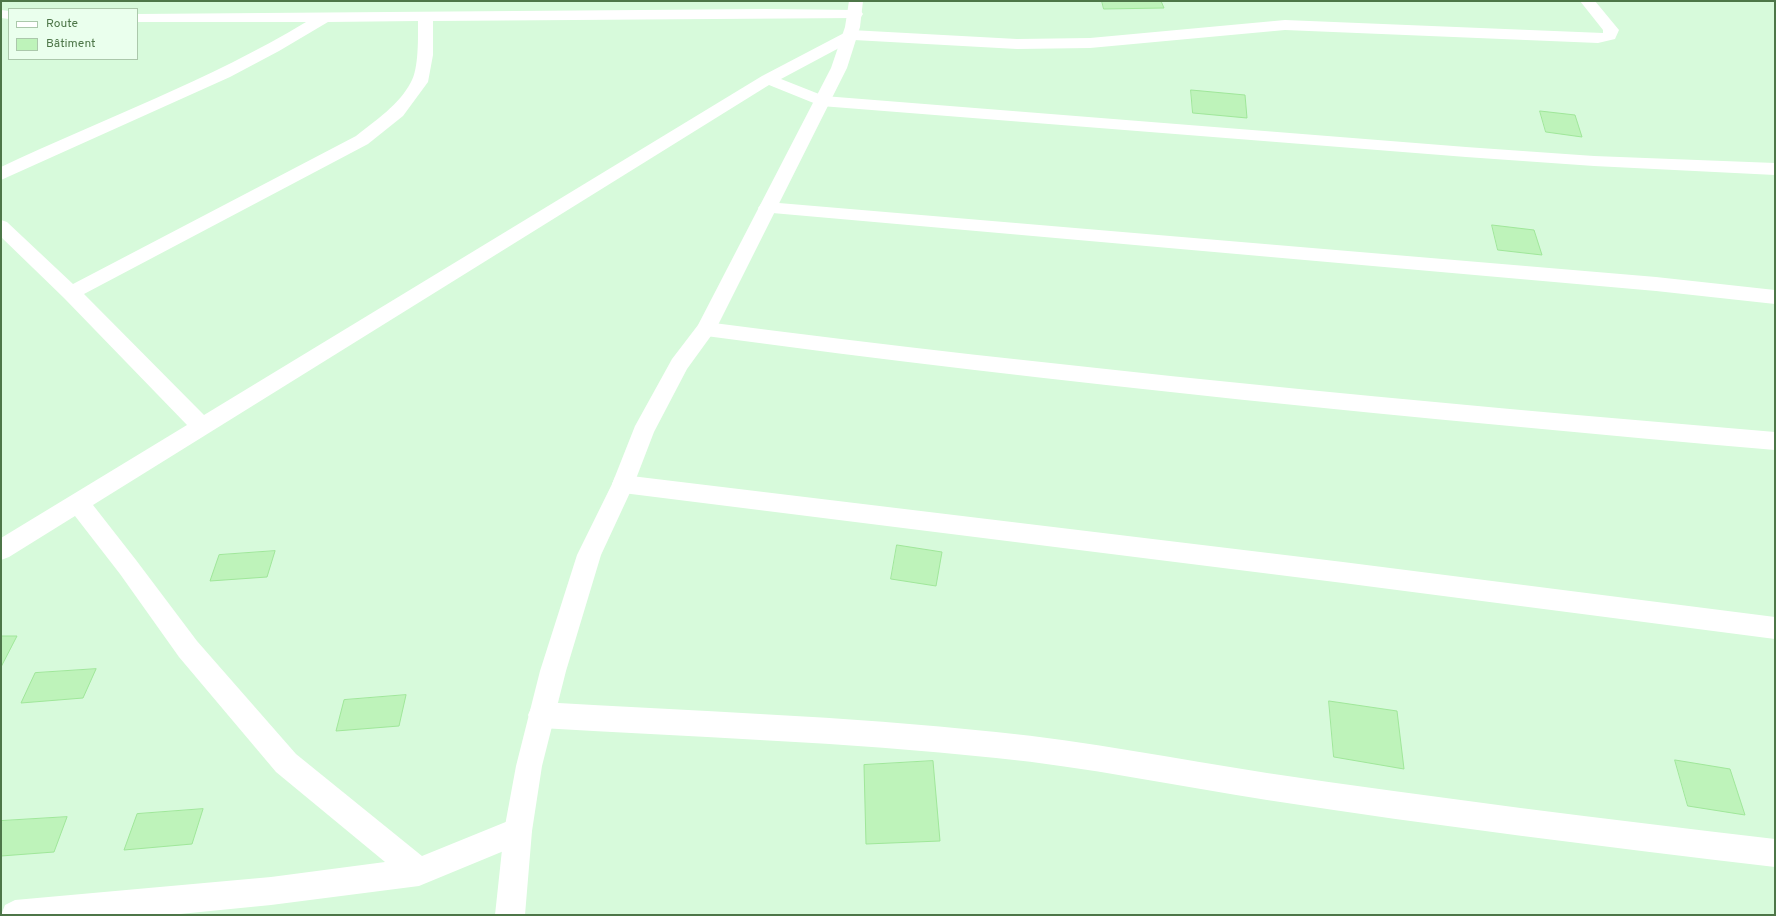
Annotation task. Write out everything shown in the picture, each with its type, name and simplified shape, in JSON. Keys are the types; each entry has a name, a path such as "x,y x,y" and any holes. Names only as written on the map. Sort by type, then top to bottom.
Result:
{"street":[{"path":"345,17 354,1"},
{"path":"1,550 768,79 851,35 1017,44 1090,43 1285,25 1598,38 1610,36 1611,30 1587,1"},
{"path":"138,18 324,18 426,15 652,13 856,7 851,35 838,68 706,329 679,364 643,432 623,484 590,555 552,671 529,766 518,831 510,915"},
{"path":"71,293 362,140 397,112 420,82 425,55 426,15"},
{"path":"1,174 70,141 224,74 274,48 324,18"},
{"path":"768,79 821,101 1466,152 1594,161 1775,170"},
{"path":"767,208 1255,251 1648,283 1775,296"},
{"path":"1,226 71,293 202,426"},
{"path":"706,329 989,366 1218,391 1775,441"},
{"path":"623,484 1109,545 1502,592 1775,628"},
{"path":"77,502 128,567 188,649 286,763 419,872"},
{"path":"541,715 885,735 998,745 1126,762 1266,786 1522,823 1775,853"},
{"path":"15,915 271,891 419,872 518,831"}],"shaded area":[{"path":"1,1 1775,1 1775,915 1,915"}],"building":[{"path":"1102,1 1161,1 1164,8 1104,9"},
{"path":"1191,90 1245,95 1247,118 1193,113"},
{"path":"1540,111 1575,115 1582,137 1546,132"},
{"path":"1492,225 1534,230 1542,255 1498,250"},
{"path":"897,545 942,552 936,586 891,579"},
{"path":"275,551 267,577 210,581 219,555"},
{"path":"1,636 17,636 1,667"},
{"path":"96,669 83,698 21,703 35,673"},
{"path":"406,695 399,726 336,731 344,700"},
{"path":"1329,701 1397,711 1404,769 1334,757"},
{"path":"1675,760 1730,769 1745,815 1688,806"},
{"path":"933,761 940,841 866,844 864,765"},
{"path":"203,809 192,844 124,850 137,814"},
{"path":"67,817 54,852 1,856 1,821"}]}
